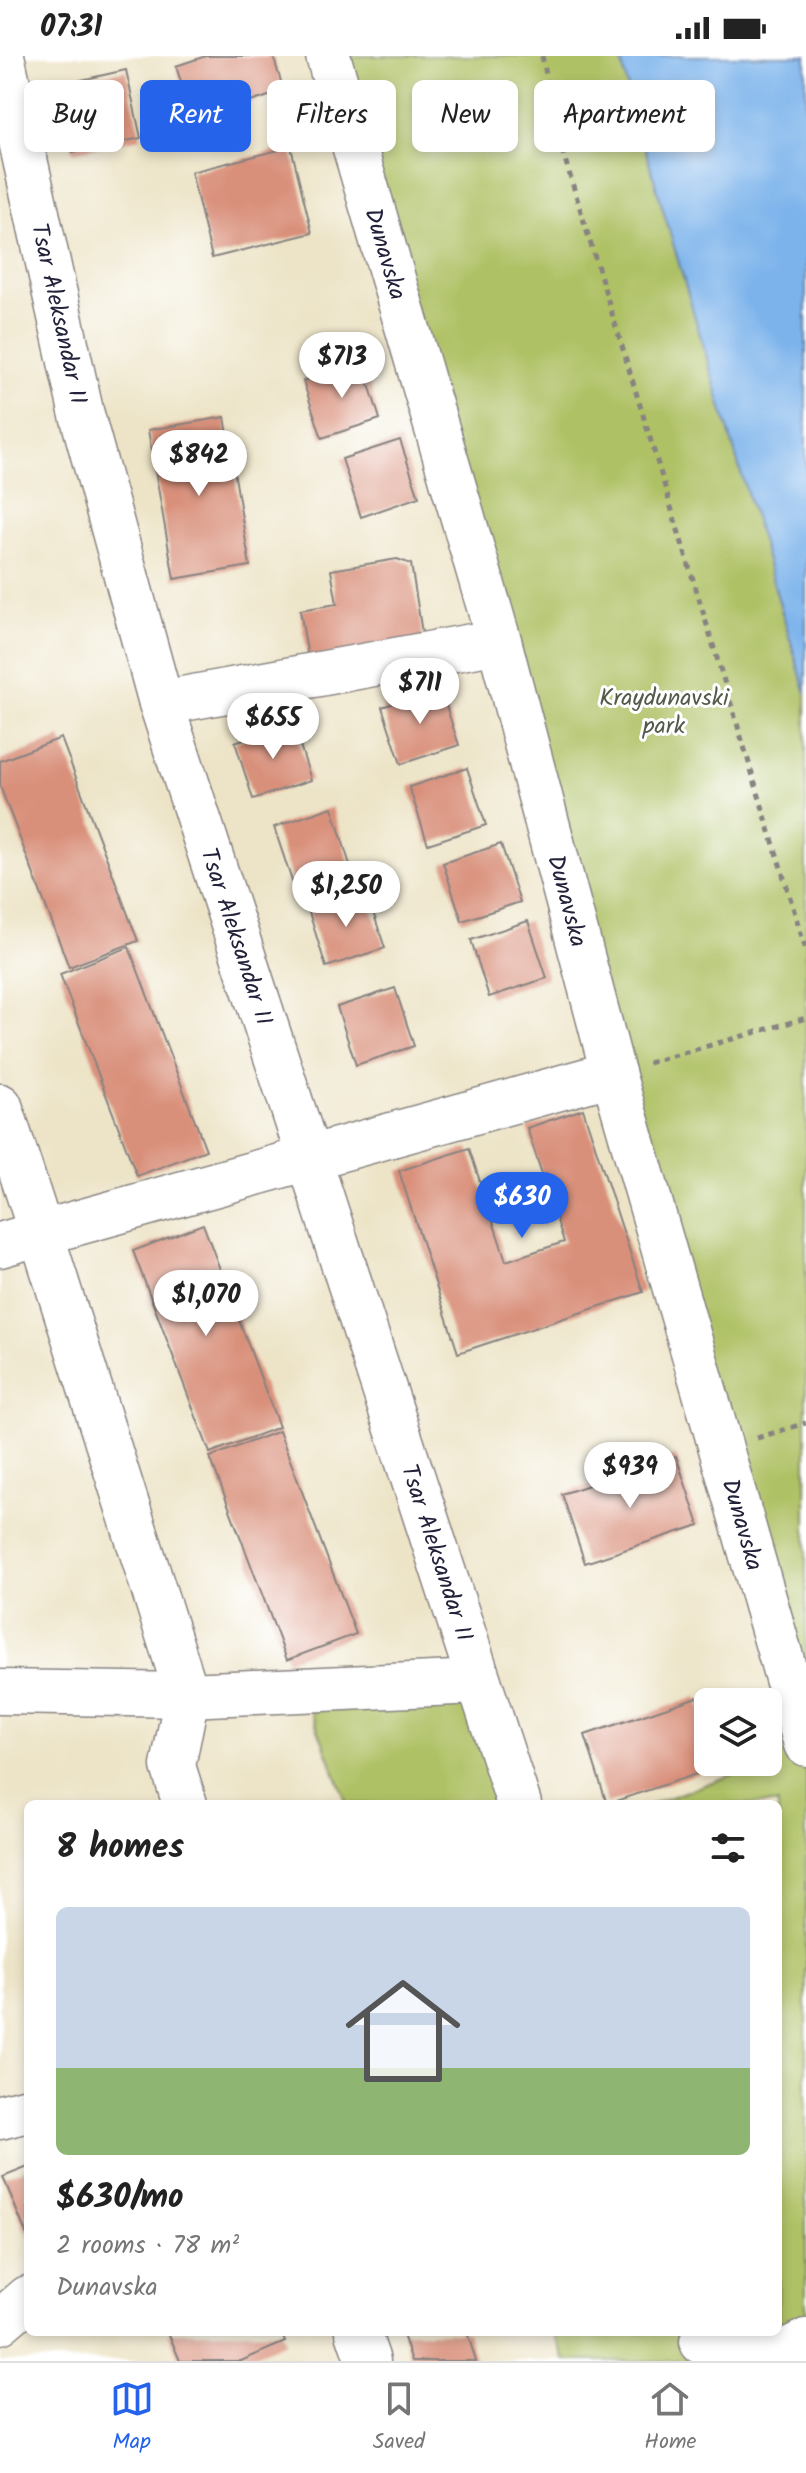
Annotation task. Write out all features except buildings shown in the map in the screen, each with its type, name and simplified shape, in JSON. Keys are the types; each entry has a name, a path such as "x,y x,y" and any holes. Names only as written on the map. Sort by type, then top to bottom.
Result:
{"street":[{"name":"Dunavska","path":"328,56 499,641 613,1073 806,1744"},
{"name":"Tsar Aleksandar II","path":"4,57 81,411 161,703 518,1800"},
{"path":"161,703 499,641"},
{"path":"0,1245 613,1073"},
{"path":"0,1106 187,1695 173,1766 184,1800"},
{"path":"0,1692 187,1695 478,1682"},
{"path":"0,2117 24,2111"},
{"path":"0,2322 24,2301"},
{"path":"359,2336 368,2361"},
{"path":"704,2345 729,2356 766,2361 806,2341"}],"path":[{"path":"542,56 568,171 806,950"},
{"path":"613,1073 806,1018"},
{"path":"721,1449 806,1423"}],"green space":[{"name":"Kraydunavski park","path":"328,56 620,56 627,80 534,80 534,152 648,152 806,693 806,2361 565,2361 556,2336 782,2336 782,1800 662,1800 729,1776 782,1776 782,1753 805,1744 355,152 396,152 396,80 335,80"},
{"path":"478,1682 518,1800 345,1800 303,1690"}],"water":[{"path":"620,56 806,56 806,693 646,152 715,152 715,80 626,80"}]}
